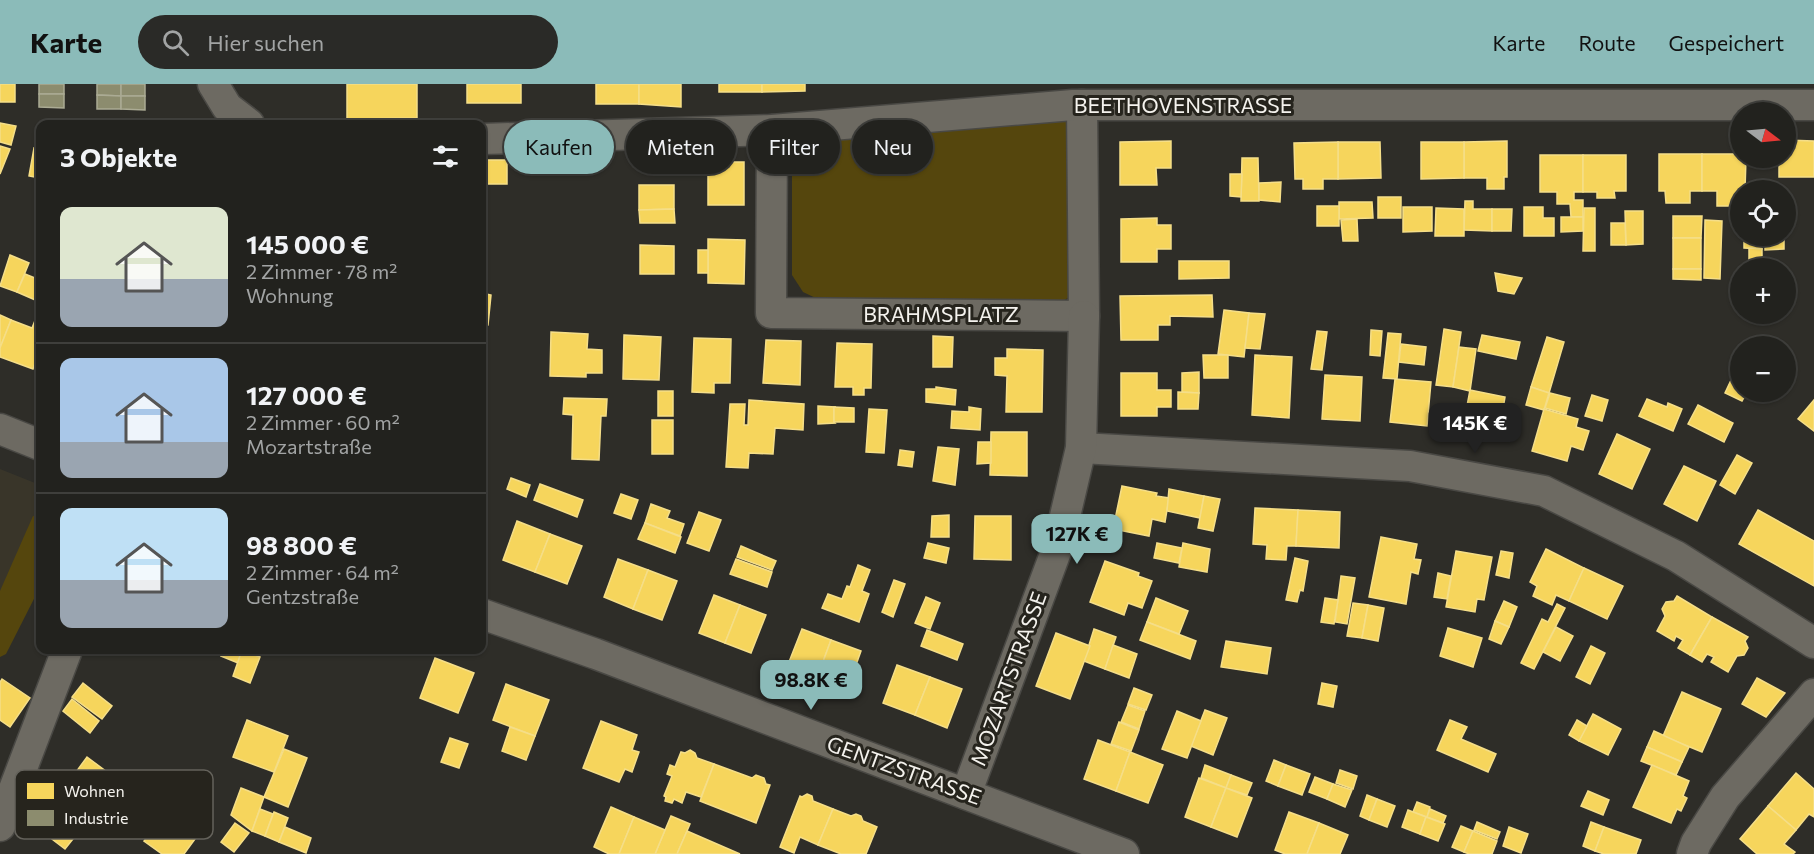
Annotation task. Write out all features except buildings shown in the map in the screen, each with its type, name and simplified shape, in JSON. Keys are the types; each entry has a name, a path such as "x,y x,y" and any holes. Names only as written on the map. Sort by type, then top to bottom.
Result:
{"street":[{"path":"213,84 227,107 244,120"},
{"path":"1082,105 1084,316"},
{"name":"BEETHOVENSTRASSE","path":"840,125 1082,105 1814,105"},
{"name":"BEETHOVENSTRASSE","path":"486,139 748,131"},
{"name":"BRAHMSPLATZ","path":"772,174 771,314 1084,316"},
{"name":"MOZARTSTRASSE","path":"966,794 1058,546 1081,448 1084,316"},
{"path":"0,429 36,443"},
{"path":"1081,448 1410,466 1544,491 1676,556 1814,643"},
{"name":"GENTZSTRASSE","path":"486,615 596,654 1124,854"},
{"path":"21,770 65,654"},
{"path":"1692,854 1696,843 1725,797 1814,693"},
{"path":"0,826 15,787"}],"shaded area":[{"path":"1057,117 1068,123 1070,297 1056,304 822,301 803,292 792,275 792,174 840,174 840,136 852,135 852,174 933,174 933,128"},
{"path":"0,469 36,483 36,582 0,631"},
{"path":"33,516 36,516 36,595 6,654 0,657 0,591"}]}
